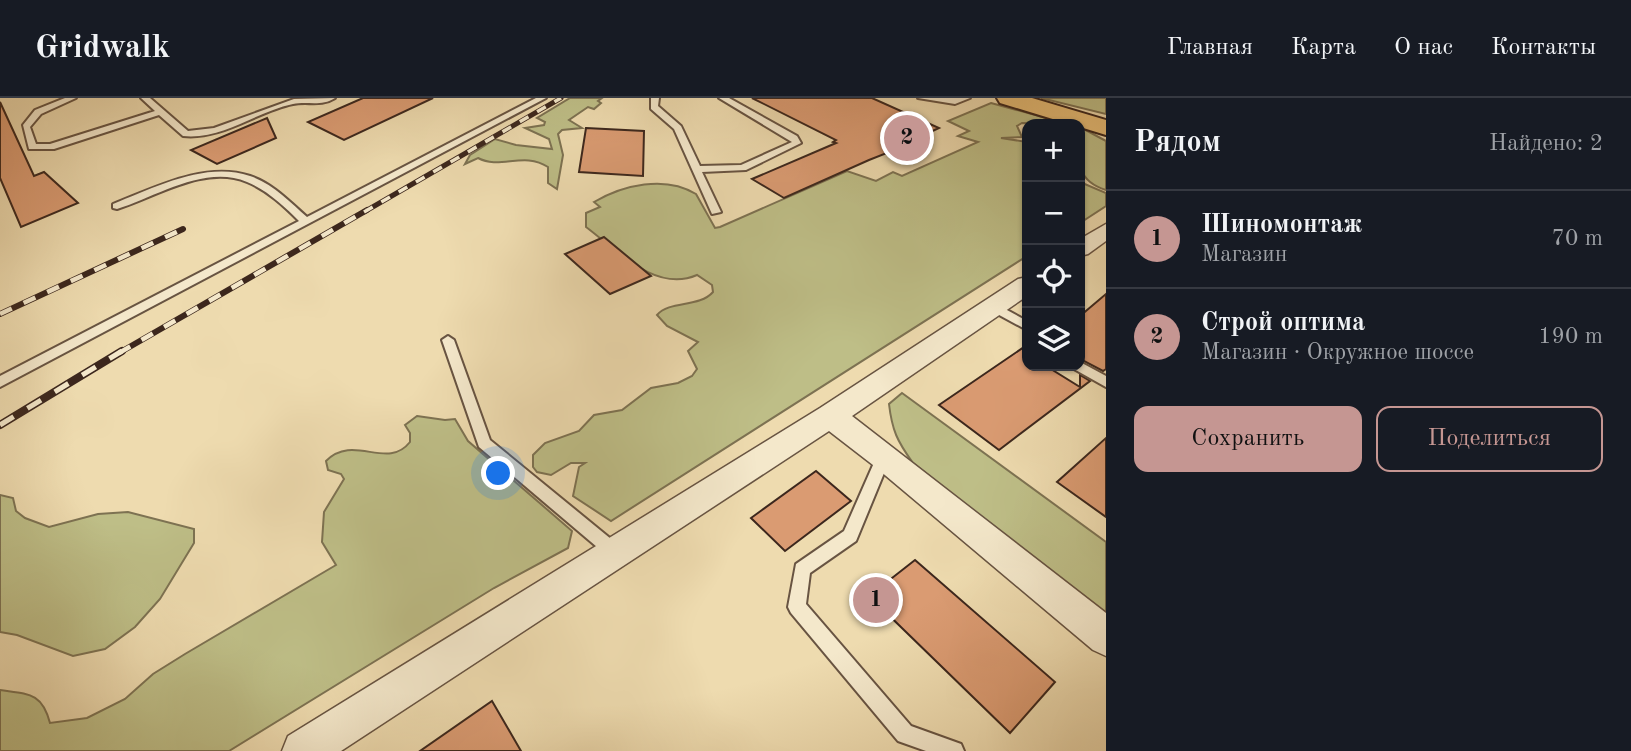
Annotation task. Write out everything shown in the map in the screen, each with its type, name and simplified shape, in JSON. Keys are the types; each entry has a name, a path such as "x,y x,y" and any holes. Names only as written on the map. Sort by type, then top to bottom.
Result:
{"main road":[{"path":"1008,98 1106,128"}],"street":[{"path":"1085,246 1106,231"},
{"path":"303,751 830,416 1022,288"},
{"path":"830,416 884,456 1106,637"}],"lane":[{"path":"72,98 38,112 26,127 32,147 51,147 160,112"},
{"path":"145,98 186,134 222,130 296,101 316,104 331,98"},
{"path":"0,382 542,98"},
{"path":"655,98 654,107 678,128 716,212"},
{"path":"698,169 743,168 797,143 794,138 723,98"},
{"path":"922,98 955,102 966,98"},
{"path":"117,206 186,180 210,175 245,177 273,192 307,222"},
{"path":"994,307 1022,323"},
{"path":"448,340 484,443 616,553"},
{"path":"1085,370 1106,382"},
{"path":"884,456 850,536 802,569 797,607 905,734 954,751"}],"green space":[{"path":"570,98 602,98 598,101 601,103 594,109 588,107 569,120 582,128 562,130 558,134 563,155 557,189 548,183 548,167 539,163 521,160 495,162 478,158 465,164 470,155 495,139 516,145 552,149 549,139 525,128 544,125 545,122 537,118"},
{"path":"1041,98 1106,98 1106,114"},
{"path":"991,103 1050,119 1022,119 1022,123 1017,126 1022,137 1001,138 1022,141 1022,259 611,521 573,496 579,467 585,463 571,463 551,475 537,472 533,467 533,455 545,443 579,431 594,415 622,410 651,388 678,383 692,376 697,369 688,351 698,342 667,326 657,315 669,307 707,297 713,292 712,285 697,275 682,279 667,278 638,267 586,227 586,213 600,207 594,202 618,191 644,184 671,185 696,194 715,228 720,227 847,171 876,181 893,172 902,176 978,142 958,136 969,131 948,121"},
{"path":"1085,130 1106,141 1106,190 1085,176"},
{"path":"1085,184 1106,193 1106,206 1085,220"},
{"path":"902,393 1106,542 1106,616 913,463 896,435 890,413 889,404"},
{"path":"417,416 455,419 468,441 572,531 568,548 494,588 229,751 0,751 0,690 32,696 43,705 50,723 87,718 125,699 153,674 336,565 322,542 324,512 344,479 341,474 328,470 326,461 337,453 348,450 391,453 401,450 410,442 410,433 405,425"},
{"path":"0,495 13,498 16,511 25,518 49,527 98,514 128,512 194,529 194,543 160,599 135,627 105,649 73,656 17,635 0,632"}],"building":[{"path":"363,98 433,98 344,140 308,122"},
{"path":"752,98 872,98 939,128 924,135 931,138 894,155 889,152 784,198 752,179 836,143 833,142 836,140"},
{"path":"0,102 34,176 44,172 78,203 21,227 0,178"},
{"path":"267,118 276,138 217,164 191,150"},
{"path":"586,128 644,131 643,176 579,172"},
{"path":"604,237 651,276 610,294 565,254"},
{"path":"1106,294 1106,369 1103,371 1085,362 1085,312"},
{"path":"1022,348 1022,371 1054,371 1080,387 1080,375 1090,381 999,450 939,405"},
{"path":"1106,438 1106,517 1057,482"},
{"path":"816,471 851,501 785,551 751,518"},
{"path":"915,560 1055,682 1010,733 869,596"},
{"path":"492,701 521,751 420,751"}],"railway":[{"path":"364,212 561,98"},
{"path":"119,353 367,210"},
{"path":"0,314 183,229"},
{"path":"0,425 122,351"}],"place":[{"name":"Строй оптима","path":"907,138"},
{"name":"Шиномонтаж","path":"876,600"}]}
